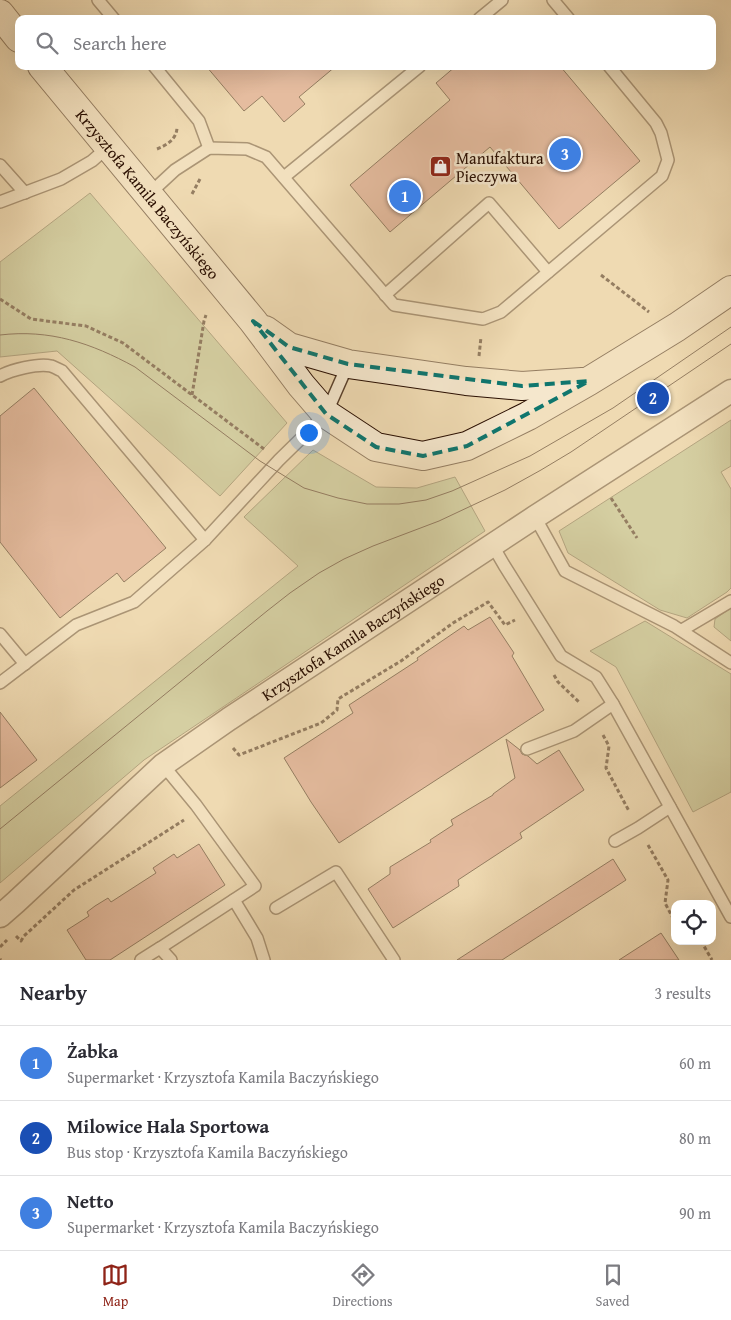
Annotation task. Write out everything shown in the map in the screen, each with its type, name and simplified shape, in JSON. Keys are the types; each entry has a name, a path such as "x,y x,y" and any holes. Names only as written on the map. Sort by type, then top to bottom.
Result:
{"street":[{"path":"0,14 15,33"},
{"name":"Krzysztofa Kamila Baczyńskiego","path":"45,70 253,321 300,385 326,414 376,447 423,456 467,446 528,416 589,381 731,290"},
{"name":"Krzysztofa Kamila Baczyńskiego","path":"253,321 289,346 348,364 466,381 522,386 589,381"},
{"name":"Krzysztofa Kamila Baczyńskiego","path":"0,916 163,765 229,719 535,517 731,391"}],"lane":[{"path":"98,0 111,15"},
{"path":"484,15 502,0"},
{"path":"553,0 565,15"},
{"path":"157,70 200,121 209,148"},
{"path":"284,177 415,70"},
{"path":"148,195 175,170 209,148 247,149 266,157 394,305 483,319 501,312 662,176 668,160 661,133 656,123 612,70"},
{"path":"0,202 61,178 92,161 108,147"},
{"path":"0,165 25,193"},
{"path":"385,295 489,203 548,272"},
{"path":"0,683 76,625 134,602 205,540 279,460 326,414 348,364"},
{"path":"0,376 39,365 51,366 62,371 205,540"},
{"path":"535,517 565,571 682,630 731,663"},
{"path":"493,546 561,656 596,676 731,917"},
{"path":"682,630 731,601"},
{"path":"0,634 25,664"},
{"path":"527,749 574,731 613,704"},
{"path":"140,960 255,886 200,810 163,765"},
{"path":"615,841 670,807"},
{"path":"276,908 336,872 394,960"},
{"path":"234,900 257,938 264,960"},
{"path":"160,948 171,960"}],"path":[{"path":"157,149 168,145 177,132 178,123"},
{"path":"192,194 200,178"},
{"path":"601,275 651,314"},
{"path":"0,299 31,319 86,326 123,343 279,460"},
{"path":"192,395 206,315"},
{"path":"479,357 483,319"},
{"path":"608,494 637,538"},
{"path":"231,745 239,755 321,723 336,710 338,699 401,661 453,623 488,602 505,626 517,619 513,612"},
{"path":"553,675 594,718 609,746 606,768 668,880 665,902 671,914"},
{"path":"14,933 21,941 24,936 74,890 200,810"},
{"path":"0,947 7,940"},
{"path":"703,945 712,960"}],"highlighted area":[{"path":"253,321 289,347 348,364 522,386 589,381 467,446 423,456 376,447 326,414"}],"green space":[{"path":"90,193 287,423 220,496 57,351 0,357 0,262"},
{"path":"731,420 731,466 721,472 731,489 731,588 727,592 687,618 660,610 568,553 559,531"},
{"path":"313,450 376,487 417,488 455,477 485,531 144,760 0,883 0,806 298,566 244,517"},
{"path":"731,608 731,641 714,627 715,619"},
{"path":"645,621 731,674 731,792 693,812 616,667 590,651"}],"building":[{"path":"209,70 331,70 299,97 305,104 284,122 262,96 244,111"},
{"path":"451,70 563,70 640,161 559,229 490,147 390,232 350,185 450,100 436,83"},
{"path":"34,388 166,548 124,582 117,573 60,618 0,542 0,416"},
{"path":"490,617 514,653 512,656 544,710 339,843 284,758 353,713 349,705 418,660 417,658 464,626 468,630"},
{"path":"0,712 37,760 0,788"},
{"path":"506,739 520,750 522,754 528,756 537,764 559,750 584,790 520,833 522,838 458,880 459,886 393,928 368,889 390,874 390,867 431,842 430,840 453,825 451,820 493,795 515,778"},
{"path":"199,844 225,885 110,960 86,960 67,930 89,916 87,912 95,906 108,898 111,902 156,873 153,868 174,854 177,858"},
{"path":"613,859 626,880 502,960 457,960"},
{"path":"661,933 679,960 619,960"}],"tram line":[{"path":"0,335 36,334 53,336 86,345 119,358 135,367 260,461 304,488 367,504 399,504 426,500 452,491 530,456 613,408 731,327"},
{"path":"0,829 267,611 319,573 373,546 439,521 505,490 541,470 571,452 731,344"}],"place":[{"name":"Netto","path":"565,154"},
{"name":"Manufaktura Pieczywa","path":"440,167"},
{"name":"Żabka","path":"405,196"},
{"name":"Milowice Hala Sportowa","path":"653,398"}]}
